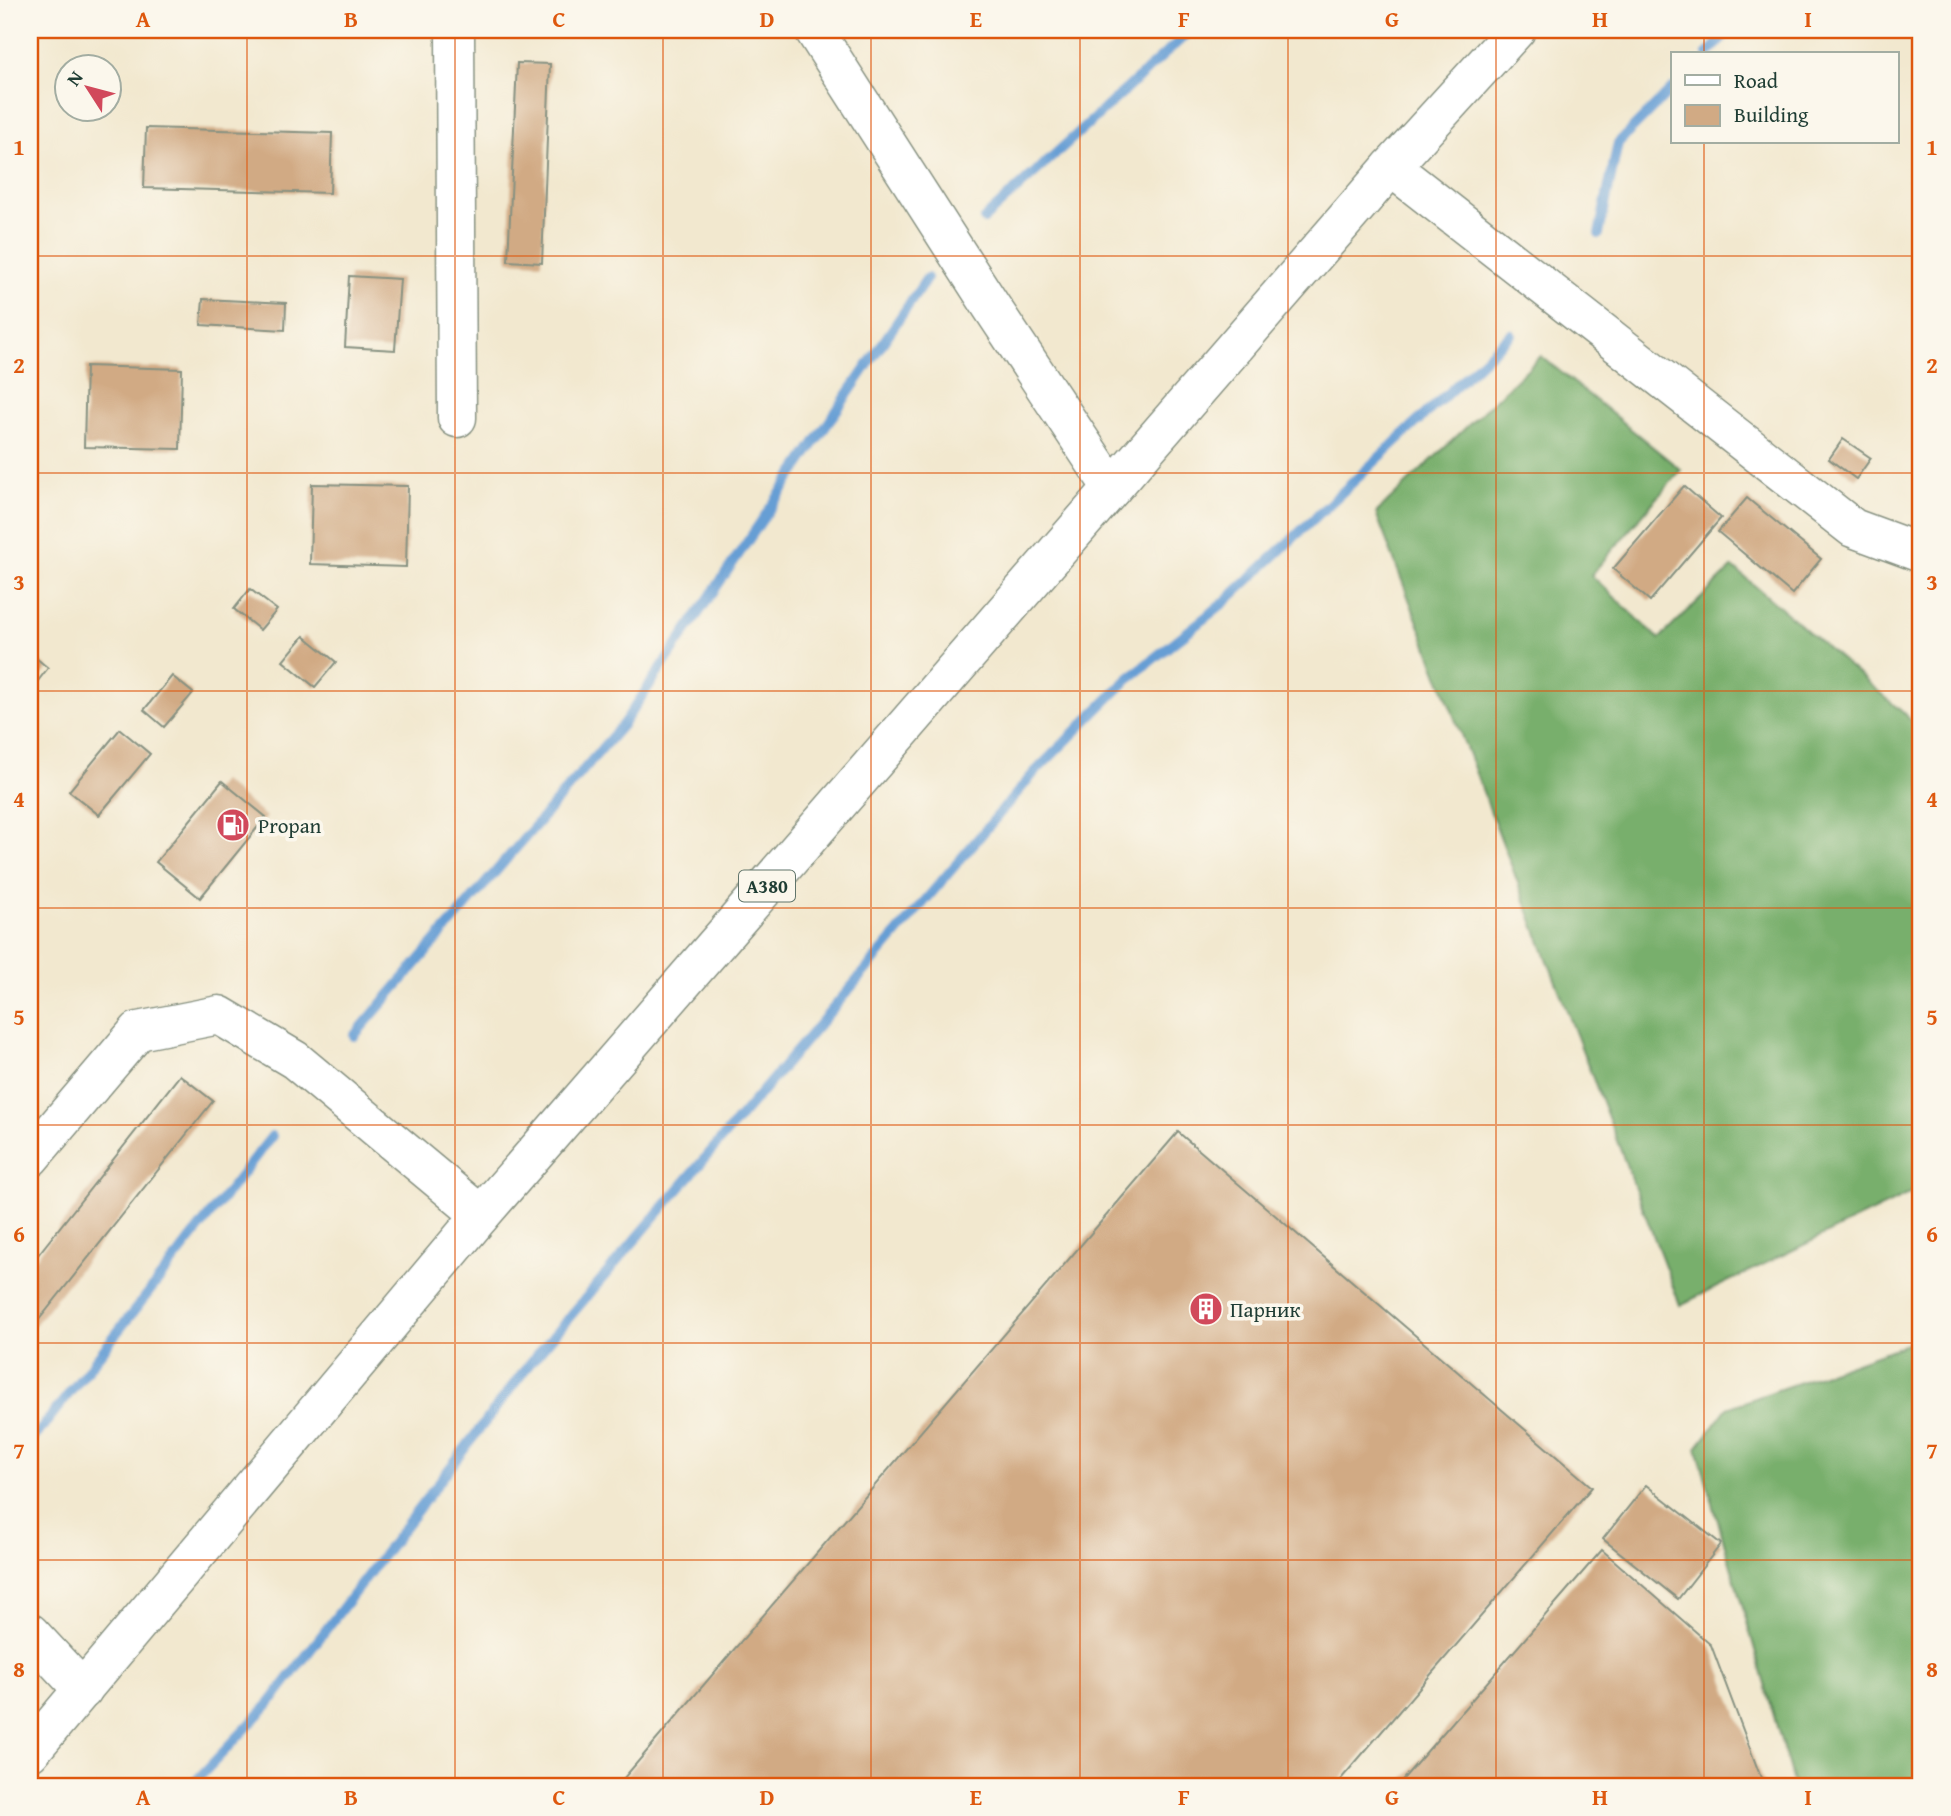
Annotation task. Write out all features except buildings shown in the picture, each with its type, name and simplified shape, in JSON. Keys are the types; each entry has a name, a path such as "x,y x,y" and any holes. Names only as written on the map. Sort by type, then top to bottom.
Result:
{"main road":[{"path":"455,30 457,418"},
{"path":"814,30 991,306 1112,488"},
{"name":"A380","path":"30,1752 481,1215 1391,167 1516,30"},
{"path":"1391,167 1853,528 1918,552 1921,549"},
{"path":"30,1158 138,1031 219,1014 295,1060 481,1215"},
{"path":"30,1633 83,1690"}],"green space":[{"path":"1541,356 1681,470 1591,575 1659,639 1733,567 1921,728 1921,1188 1680,1305 1376,513"},
{"path":"1921,1339 1921,1786 1794,1786 1697,1448 1727,1408"}],"waterway":[{"path":"984,219 1191,30"},
{"path":"1709,52 1731,30"},
{"path":"1599,234 1618,143 1671,90"},
{"path":"354,1036 623,724 927,278"},
{"path":"191,1786 269,1704 531,1362 1034,773 1128,679 1226,601 1511,334"},
{"path":"30,1443 272,1136"}],"place":[{"name":"Propan","path":"233,825"},
{"name":"Парник","path":"1206,1309"}]}
